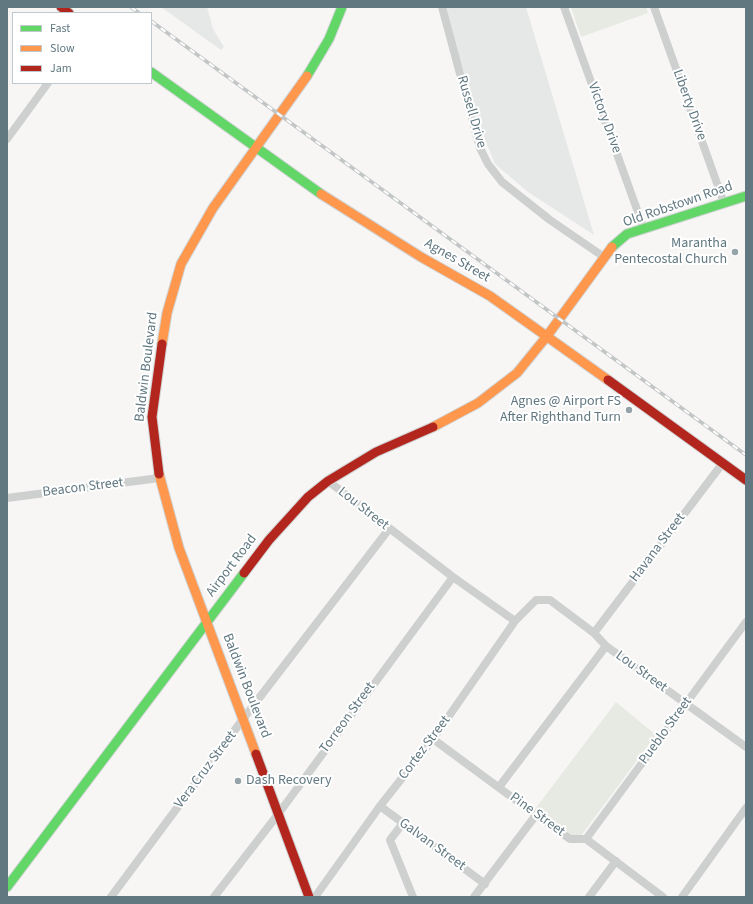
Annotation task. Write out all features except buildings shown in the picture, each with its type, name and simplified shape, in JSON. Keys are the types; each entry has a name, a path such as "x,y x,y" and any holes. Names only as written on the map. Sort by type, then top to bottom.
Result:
{"main road":[{"name":"Baldwin Boulevard","path":"309,897 178,548 159,478 152,418 167,313 181,264 213,208 311,70 329,38 342,7"},
{"name":"Agnes Street","path":"152,73 324,196 421,257 490,296 746,480"},
{"name":"Old Robstown Road","path":"547,336 604,257 618,241 627,234 746,196"},
{"name":"Airport Road","path":"7,887 269,540 308,497 328,481 376,452 432,427 478,403 517,374 547,336"}],"street":[{"name":"Russell Drive","path":"442,7 480,148 488,164 502,182 550,220 604,257"},
{"name":"Victory Drive","path":"564,7 644,229"},
{"name":"Liberty Drive","path":"654,7 724,203"},
{"path":"7,139 47,84"},
{"name":"Havana Street","path":"594,633 722,464"},
{"name":"Beacon Street","path":"7,498 159,478"},
{"name":"Lou Street","path":"328,481 453,577 515,621"},
{"name":"Vera Cruz Street","path":"111,897 243,719 389,529"},
{"name":"Torreon Street","path":"214,897 453,577"},
{"name":"Lou Street","path":"536,600 550,600 594,633 606,646 746,747"},
{"name":"Cortez Street","path":"315,897 380,806 433,739 515,621 536,600"},
{"name":"Pueblo Street","path":"586,839 746,622"},
{"path":"499,787 606,646"},
{"name":"Pine Street","path":"433,739 570,839 586,839 663,897"},
{"name":"Galvan Street","path":"380,806 485,884"},
{"path":"682,897 746,808"},
{"path":"474,897 536,815"},
{"path":"402,823 390,840 413,897"},
{"path":"589,897 616,861"}],"shaded area":[{"path":"161,7 207,7 213,29 224,47 221,50"},
{"path":"445,7 526,7 594,235 528,192 495,164 479,125"},
{"path":"571,7 646,7 648,13 581,37"},
{"path":"616,702 656,735 581,836 568,835 535,809"}],"railway":[{"path":"131,7 138,12"},
{"path":"152,22 746,455"}],"traffic: fast":[{"path":"307,76 329,39 342,7"},
{"path":"152,73 321,194"},
{"path":"612,247 627,234 746,196"},
{"path":"7,887 244,573"}],"traffic: slow":[{"path":"162,344 167,313 181,264 213,208 307,76"},
{"path":"321,194 421,257 490,296 608,380"},
{"path":"433,427 478,403 517,373 547,336 612,247"},
{"path":"159,474 179,548 256,754"}],"traffic: jam":[{"path":"61,7 68,12"},
{"path":"159,474 152,417 162,344"},
{"path":"608,380 746,480"},
{"path":"244,573 269,540 308,497 328,481 376,452 433,427"},
{"path":"256,754 309,897"}],"place":[{"name":"Marantha Pentecostal Church","path":"735,252"},
{"name":"Agnes @ Airport FS After Righthand Turn","path":"629,410"},
{"name":"Dash Recovery","path":"238,781"}]}
